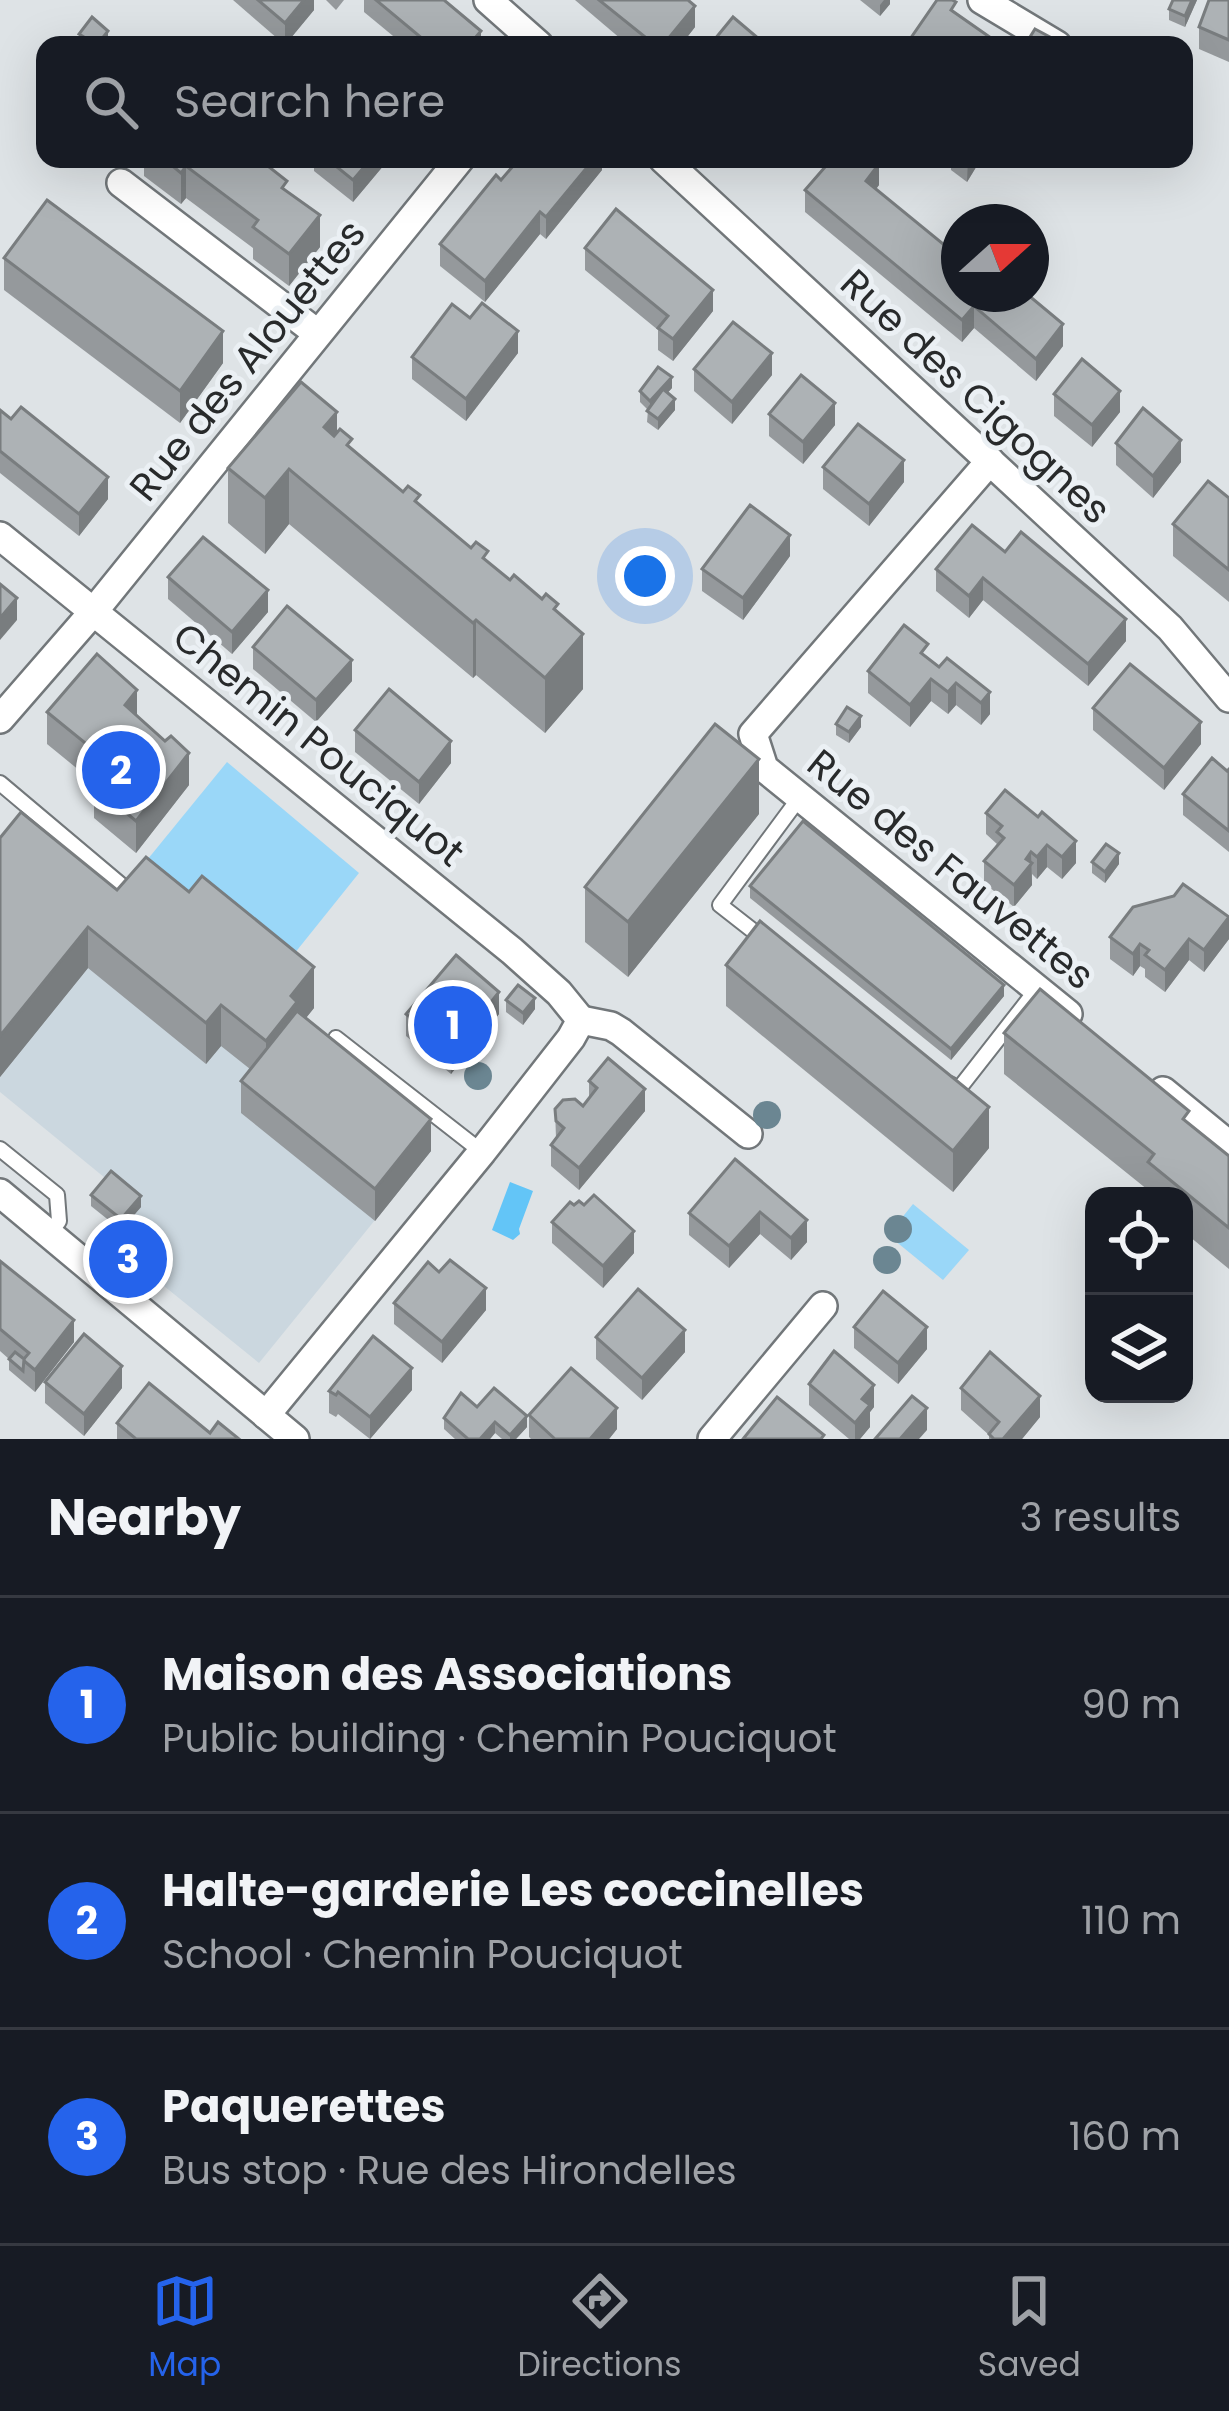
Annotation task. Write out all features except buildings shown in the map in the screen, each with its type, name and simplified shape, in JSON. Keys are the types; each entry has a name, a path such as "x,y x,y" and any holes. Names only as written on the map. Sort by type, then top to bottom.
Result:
{"street":[{"path":"488,0 529,36"},
{"path":"982,0 1042,36"},
{"name":"Rue des Alouettes","path":"0,719 94,611 453,168"},
{"name":"Rue des Cigognes","path":"673,168 1170,628 1229,698"},
{"path":"121,183 317,334"},
{"name":"Rue des Fauvettes","path":"990,461 753,734 764,768 1089,1031"},
{"name":"Chemin Pouciquot","path":"0,536 512,951 581,1020"},
{"path":"266,1415 482,1152 581,1020 621,1031 748,1134"},
{"path":"1142,1074 1229,1145"},
{"path":"0,1192 295,1439"},
{"path":"712,1439 823,1306"}],"lane":[{"path":"0,783 142,902"},
{"path":"779,952 720,905 800,797"},
{"path":"940,1077 958,1090 1037,989"},
{"path":"336,1038 482,1152"},
{"path":"0,1148 57,1195 58,1221 50,1233"}],"shaded area":[{"path":"227,762 359,873 278,974 143,865"},
{"path":"0,879 291,1036 431,1151 259,1363 111,1243 121,1230 91,1206 110,1182 0,1092"},
{"path":"510,1182 533,1191 520,1234 513,1240 492,1230"},
{"path":"913,1204 969,1250 943,1280 888,1235"}],"place":[{"name":"Halte-garderie Les coccinelles","path":"121,770"},
{"name":"Maison des Associations","path":"453,1025"},
{"name":"Paquerettes","path":"128,1259"}]}
